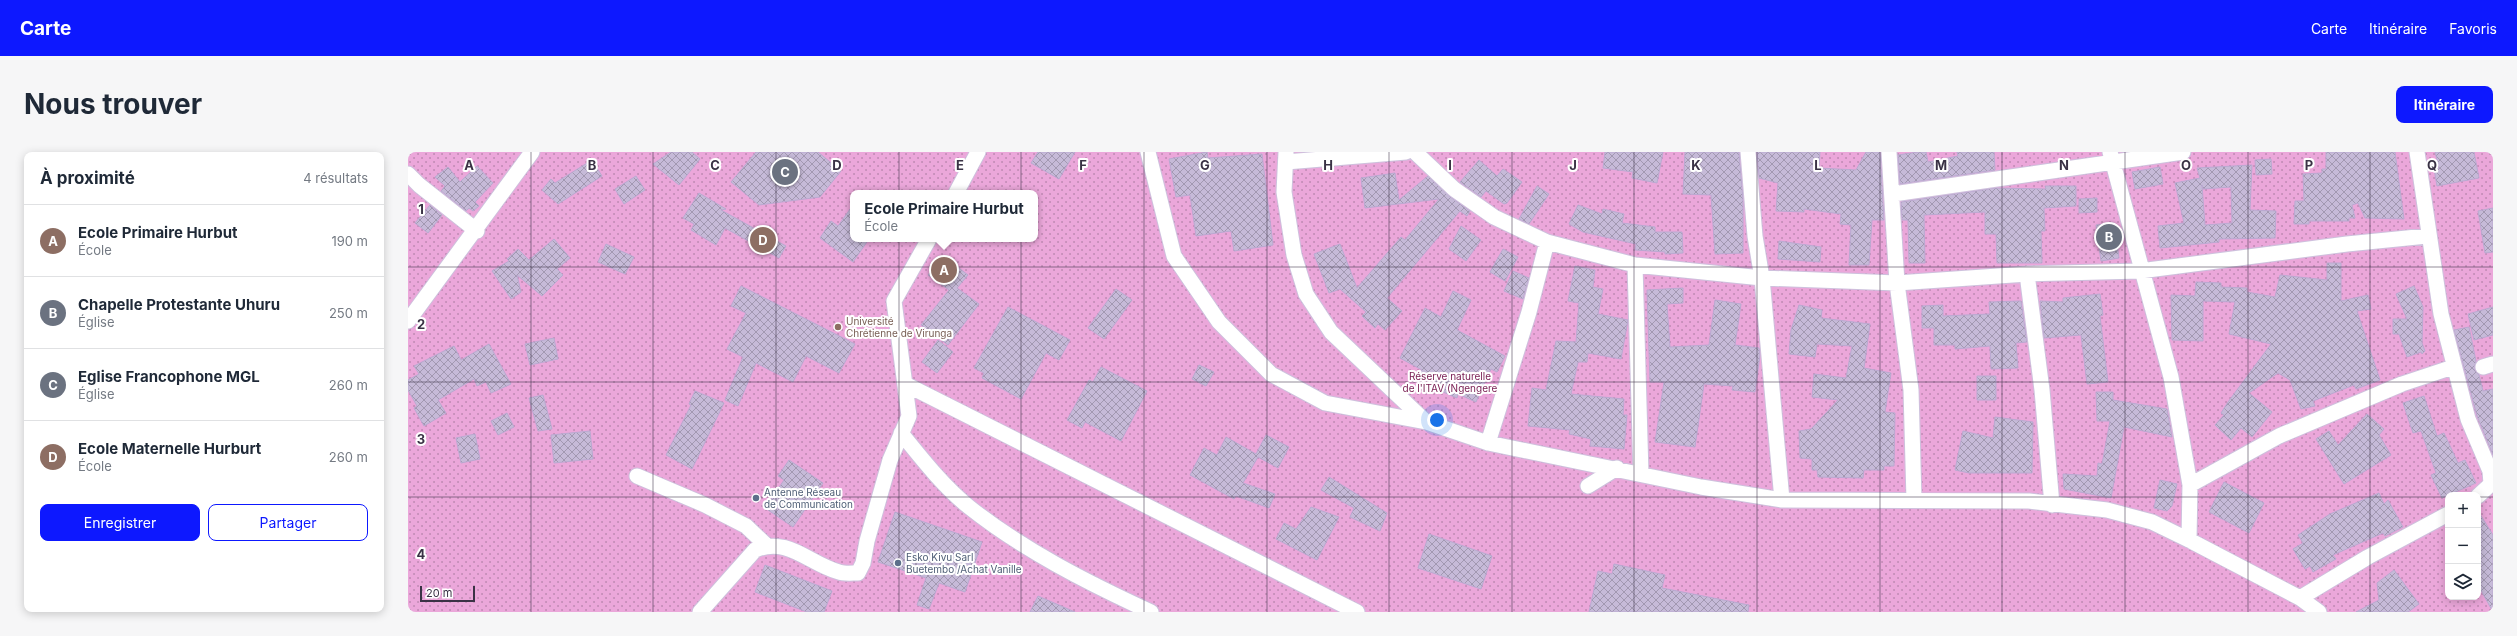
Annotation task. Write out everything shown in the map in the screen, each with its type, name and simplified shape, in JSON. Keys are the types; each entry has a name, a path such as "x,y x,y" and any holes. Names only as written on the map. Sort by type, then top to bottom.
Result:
{"street":[{"path":"408,319 477,230 532,152"},
{"path":"958,190 978,152"},
{"path":"1148,152 1174,256 1219,322 1271,374 1325,403 1426,422 1488,443 1616,468 1701,487 1782,500 2029,501 2052,505 2107,510 2152,522 2300,598 2319,612"},
{"path":"1406,152 1286,157 1284,192 1294,255 1306,294 1331,332 1426,422"},
{"path":"1415,152 1454,189 1494,217 1547,242 1635,265 1762,278 1898,283 2027,274 2140,271 2347,244 2428,236"},
{"path":"1748,152 1755,236 1762,278 1782,500"},
{"path":"1889,152 1898,283 1911,390 1914,500"},
{"path":"1893,194 2111,157 2183,152"},
{"path":"2417,152 2440,314 2468,419 2490,471 2491,484 2481,493"},
{"path":"2111,157 2140,271 2171,377 2190,485 2189,540"},
{"path":"408,174 419,185 477,230"},
{"path":"636,476 705,505 746,526 766,545 791,550 839,572 858,573 863,563 867,541 890,460 909,416 907,385 894,301 928,242"},
{"path":"1488,443 1529,312 1547,242"},
{"path":"1635,265 1642,474"},
{"path":"2027,274 2042,390 2052,505"},
{"path":"2190,485 2292,430 2402,384 2453,367"},
{"path":"907,385 1357,612"},
{"path":"901,433 943,483 997,527 1034,551 1151,612"},
{"path":"1588,486 1616,468"},
{"path":"2300,598 2368,557 2445,516"},
{"path":"700,612 754,550 766,545"}],"green space":[{"name":"Réserve naturelle de l'ITAV (Ngengere","path":"408,152 2493,152 2493,612 408,612"}],"building":[{"path":"671,152 692,152 700,159 679,185 653,164"},
{"path":"756,152 818,152 841,171 820,197 759,205 731,182"},
{"path":"1038,152 1075,152 1059,179 1031,163"},
{"path":"1207,152 1208,158 1262,154 1273,245 1234,251 1231,231 1196,236 1190,195 1176,197 1169,159"},
{"path":"1605,152 1663,152 1657,183 1632,178 1633,172 1603,168"},
{"path":"1685,152 1739,152 1743,199 1743,253 1715,254 1711,195 1683,194"},
{"path":"1757,152 1820,152 1819,168 1856,170 1866,152 1880,152 1884,220 1872,220 1869,265 1849,265 1851,225 1840,224 1841,214 1804,209 1804,212 1776,211 1778,183 1759,178"},
{"path":"1926,152 1928,162 1958,156 1957,152 1994,152 1995,170 1900,184 1898,155"},
{"path":"2326,152 2395,152 2404,219 2365,218 2358,203 2352,205 2355,218 2349,218 2349,221 2309,221 2309,224 2294,224 2295,201 2304,201 2303,174 2322,173 2322,169 2326,169"},
{"path":"2435,152 2474,152 2479,178 2437,186 2434,169 2439,168"},
{"path":"2271,159 2272,174 2256,175 2255,160"},
{"path":"592,160 602,176 558,204 542,190 551,179 555,183"},
{"path":"1479,160 1497,176 1503,169 1522,182 1507,203 1504,204 1486,191 1481,197 1460,182"},
{"path":"2252,165 2250,210 2276,211 2275,238 2219,239 2219,242 2160,248 2158,226 2184,223 2175,183 2200,178 2197,168","holes":["2202,185 2203,189 2231,187 2232,223 2205,225"]},
{"path":"477,166 493,183 475,202 479,206 473,211 469,208 466,211 441,191 445,186 435,177 448,167 460,182"},
{"path":"2160,167 2163,184 2135,189 2132,172"},
{"path":"1395,173 1399,200 1428,176 1449,196 1470,211 1467,216 1460,211 1387,298 1402,311 1385,330 1378,324 1375,328 1362,316 1366,312 1340,289 1329,293 1314,254 1340,244 1357,288 1401,237 1405,240 1439,199 1365,208 1361,178"},
{"path":"636,176 645,190 624,204 615,189"},
{"path":"1537,186 1549,194 1529,224 1519,219"},
{"path":"2045,186 2076,186 2076,206 2044,208 2045,231 2041,231 2042,263 1997,263 1996,234 1985,234 1985,212 1924,215 1925,263 1909,263 1908,220 1902,220 1901,202 1995,188 2046,189"},
{"path":"699,193 726,209 721,210 786,246 779,258 725,228 716,245 691,230 694,224 683,218"},
{"path":"2097,198 2097,212 2079,213 2079,199"},
{"path":"430,205 442,215 428,233 415,223"},
{"path":"1578,205 1602,214 1603,209 1624,214 1622,223 1655,227 1655,232 1682,232 1683,253 1665,254 1665,252 1635,250 1636,244 1583,232 1569,224"},
{"path":"2493,208 2493,252 2485,253 2478,211"},
{"path":"850,209 850,242 867,242 853,262 820,238 831,221 838,226"},
{"path":"2114,223 2119,258 2101,261 2096,225"},
{"path":"1461,226 1481,240 1466,261 1449,249"},
{"path":"554,239 570,258 557,269 563,275 542,296 517,275 521,292 511,299 492,271 509,261 507,259 518,249 529,260"},
{"path":"1779,241 1821,247 1820,262 1778,259"},
{"path":"606,244 634,257 625,274 598,262"},
{"path":"1503,249 1518,257 1505,281 1490,272"},
{"path":"943,256 968,275 957,288 979,304 948,345 921,325 949,290 928,275"},
{"path":"2327,263 2341,263 2341,301 2368,295 2371,309 2357,311 2380,380 2356,389 2354,385 2313,401 2315,406 2301,409 2290,380 2278,373 2249,393 2272,412 2252,437 2241,428 2231,440 2215,425 2224,415 2221,413 2228,402 2271,344 2229,334 2235,302 2203,301 2203,341 2172,340 2171,295 2195,296 2196,282 2221,283 2221,287 2247,288 2247,292 2275,297 2280,275 2327,280"},
{"path":"1575,266 1595,270 1593,287 1603,289 1598,314 1628,320 1621,359 1588,353 1587,362 1578,362 1571,394 1624,399 1623,415 1627,415 1624,449 1590,446 1591,439 1569,434 1570,430 1528,426 1532,388 1546,390 1556,341 1576,342 1579,303 1568,301"},
{"path":"1513,271 1529,278 1523,299 1504,291"},
{"path":"741,286 855,344 839,373 806,356 793,382 756,363 738,406 725,400 743,357 727,349 746,313 731,306"},
{"path":"2414,286 2423,307 2422,343 2425,351 2422,354 2421,352 2407,357 2399,334 2393,334 2393,319 2407,319 2396,294"},
{"path":"1683,288 1683,303 1667,304 1670,347 1709,345 1715,300 1741,304 1735,345 1759,348 1760,355 1755,392 1732,390 1733,386 1704,384 1695,447 1655,442 1664,382 1650,382 1647,290"},
{"path":"1116,289 1132,300 1104,339 1088,328"},
{"path":"1453,291 1471,300 1457,330 1505,356 1497,372 1491,369 1476,402 1458,394 1457,398 1443,392 1446,387 1420,374 1422,370 1400,358 1425,308 1441,317"},
{"path":"2100,294 2103,315 2100,316 2108,382 2087,384 2081,335 2044,338 2040,301 2063,302 2063,298"},
{"path":"2021,301 2027,342 2016,343 2018,368 1991,369 1990,346 1955,349 1955,345 1934,345 1934,328 1922,328 1922,306 1943,305 1943,316 1990,314 1989,302"},
{"path":"1799,305 1822,310 1821,318 1870,324 1864,368 1891,373 1885,412 1895,413 1894,466 1884,466 1884,470 1864,470 1863,478 1818,477 1817,470 1812,470 1812,459 1800,458 1799,431 1811,429 1838,400 1812,397 1814,374 1846,378 1852,346 1817,344 1815,357 1789,354 1791,330"},
{"path":"1008,307 1070,340 1059,360 1046,353 1021,399 982,378 984,373 974,368"},
{"path":"2493,307 2493,335 2474,340 2468,314"},
{"path":"2469,327 2476,361 2474,369 2479,375 2483,391 2493,389 2493,455 2477,416 2454,330"},
{"path":"554,338 558,359 530,365 525,344"},
{"path":"938,340 953,352 937,373 922,362"},
{"path":"489,344 511,384 491,393 486,382 477,386 474,379 438,400 446,413 424,426 414,408 417,406 408,390 408,380 419,374 414,366 454,346 461,360"},
{"path":"1199,365 1214,372 1206,386 1192,379"},
{"path":"1101,367 1147,391 1121,441 1085,422 1082,428 1067,420 1089,380 1093,382"},
{"path":"1977,376 1996,376 1996,400 1977,400"},
{"path":"695,391 724,403 692,469 666,455 691,405 689,404"},
{"path":"2096,392 2113,392 2113,400 2167,409 2172,437 2124,427 2111,498 2064,489 2063,474 2097,476 2098,463 2102,464 2110,421 2097,421"},
{"path":"543,395 552,429 538,431 529,398"},
{"path":"2424,396 2437,436 2444,433 2458,463 2465,460 2476,483 2456,492 2445,492 2445,497 2442,498 2431,475 2436,473 2421,431 2413,433 2403,403"},
{"path":"507,413 514,427 498,435 491,421"},
{"path":"2367,414 2384,429 2379,435 2391,455 2344,484 2316,439 2329,431 2338,445"},
{"path":"1995,417 2033,422 2032,473 1969,473 1955,470 1963,431 1993,438"},
{"path":"590,431 593,459 554,463 551,435"},
{"path":"475,434 480,459 461,463 456,438"},
{"path":"1266,435 1289,447 1278,468 1258,457 1243,483 1275,494 1269,508 1236,496 1234,499 1190,475 1204,448 1217,455 1226,437 1256,454"},
{"path":"789,460 823,483 793,527 765,508 784,480 778,476"},
{"path":"1329,477 1387,513 1380,531 1350,517 1354,508 1321,490"},
{"path":"2160,480 2177,484 2172,506 2167,511 2154,508"},
{"path":"2224,482 2264,503 2249,533 2209,512"},
{"path":"2379,493 2384,504 2388,500 2403,527 2385,536 2383,533 2333,555 2336,559 2313,572 2310,566 2305,569 2293,549 2303,543 2298,535 2330,514"},
{"path":"1311,507 1339,517 1317,560 1276,539 1284,523 1296,529"},
{"path":"895,512 982,542 965,592 939,583 929,609 917,605 926,578 878,562"},
{"path":"2481,516 2493,535 2493,612 2481,590"},
{"path":"1429,534 1492,556 1481,589 1418,568"},
{"path":"1614,564 1665,575 1662,588 1749,605 1748,612 1589,612 1598,571 1612,574"},
{"path":"765,565 832,591 824,612 807,612 755,592"},
{"path":"2394,570 2419,604 2408,612 2356,612 2379,600 2377,583"},
{"path":"1038,596 1075,612 1030,612"}],"place":[{"name":"Eglise Francophone MGL","path":"785,172"},
{"name":"Chapelle Protestante Uhuru","path":"2109,237"},
{"name":"Ecole Maternelle Hurburt","path":"763,240"},
{"name":"Ecole Primaire Hurbut","path":"944,270"},
{"name":"Université Chrétienne de Virunga","path":"838,327"},
{"name":"Antenne Réseau de Communication","path":"756,498"},
{"name":"Esko Kivu Sarl Buetembo /Achat Vanille","path":"898,563"}]}
